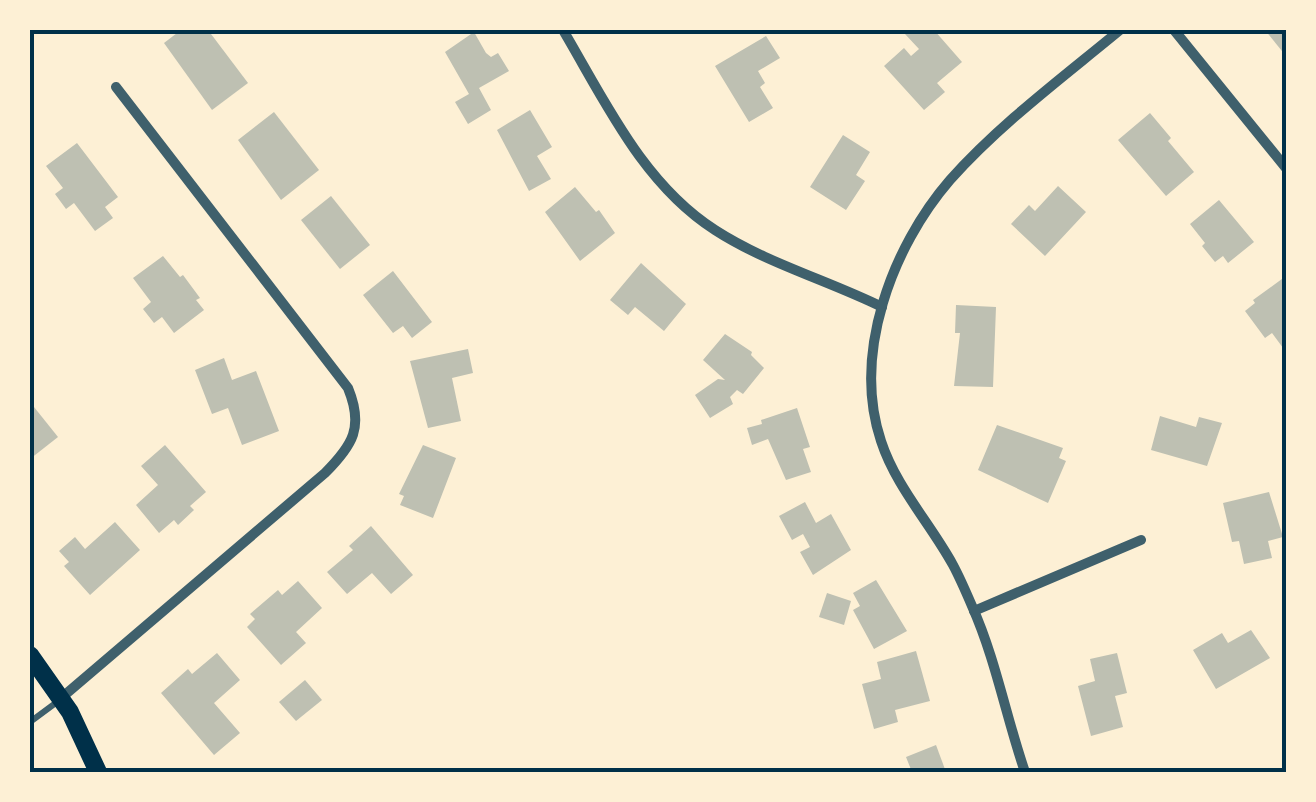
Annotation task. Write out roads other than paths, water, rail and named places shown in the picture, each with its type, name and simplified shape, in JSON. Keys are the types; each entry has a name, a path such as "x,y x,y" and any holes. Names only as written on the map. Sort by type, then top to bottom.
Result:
{"main road":[{"path":"30,656 60,699 98,772"}],"street":[{"path":"563,30 656,178 696,217 736,242 882,307"},
{"path":"1025,772 974,610 952,564 904,488 880,440 871,367 882,307 914,232 947,184 1004,126 1120,30"},
{"path":"1174,30 1286,168"},
{"path":"60,699 326,473 346,452 356,424 355,405 348,388 116,87"},
{"path":"974,610 1142,540"}],"lane":[{"path":"30,722 60,699"}]}
